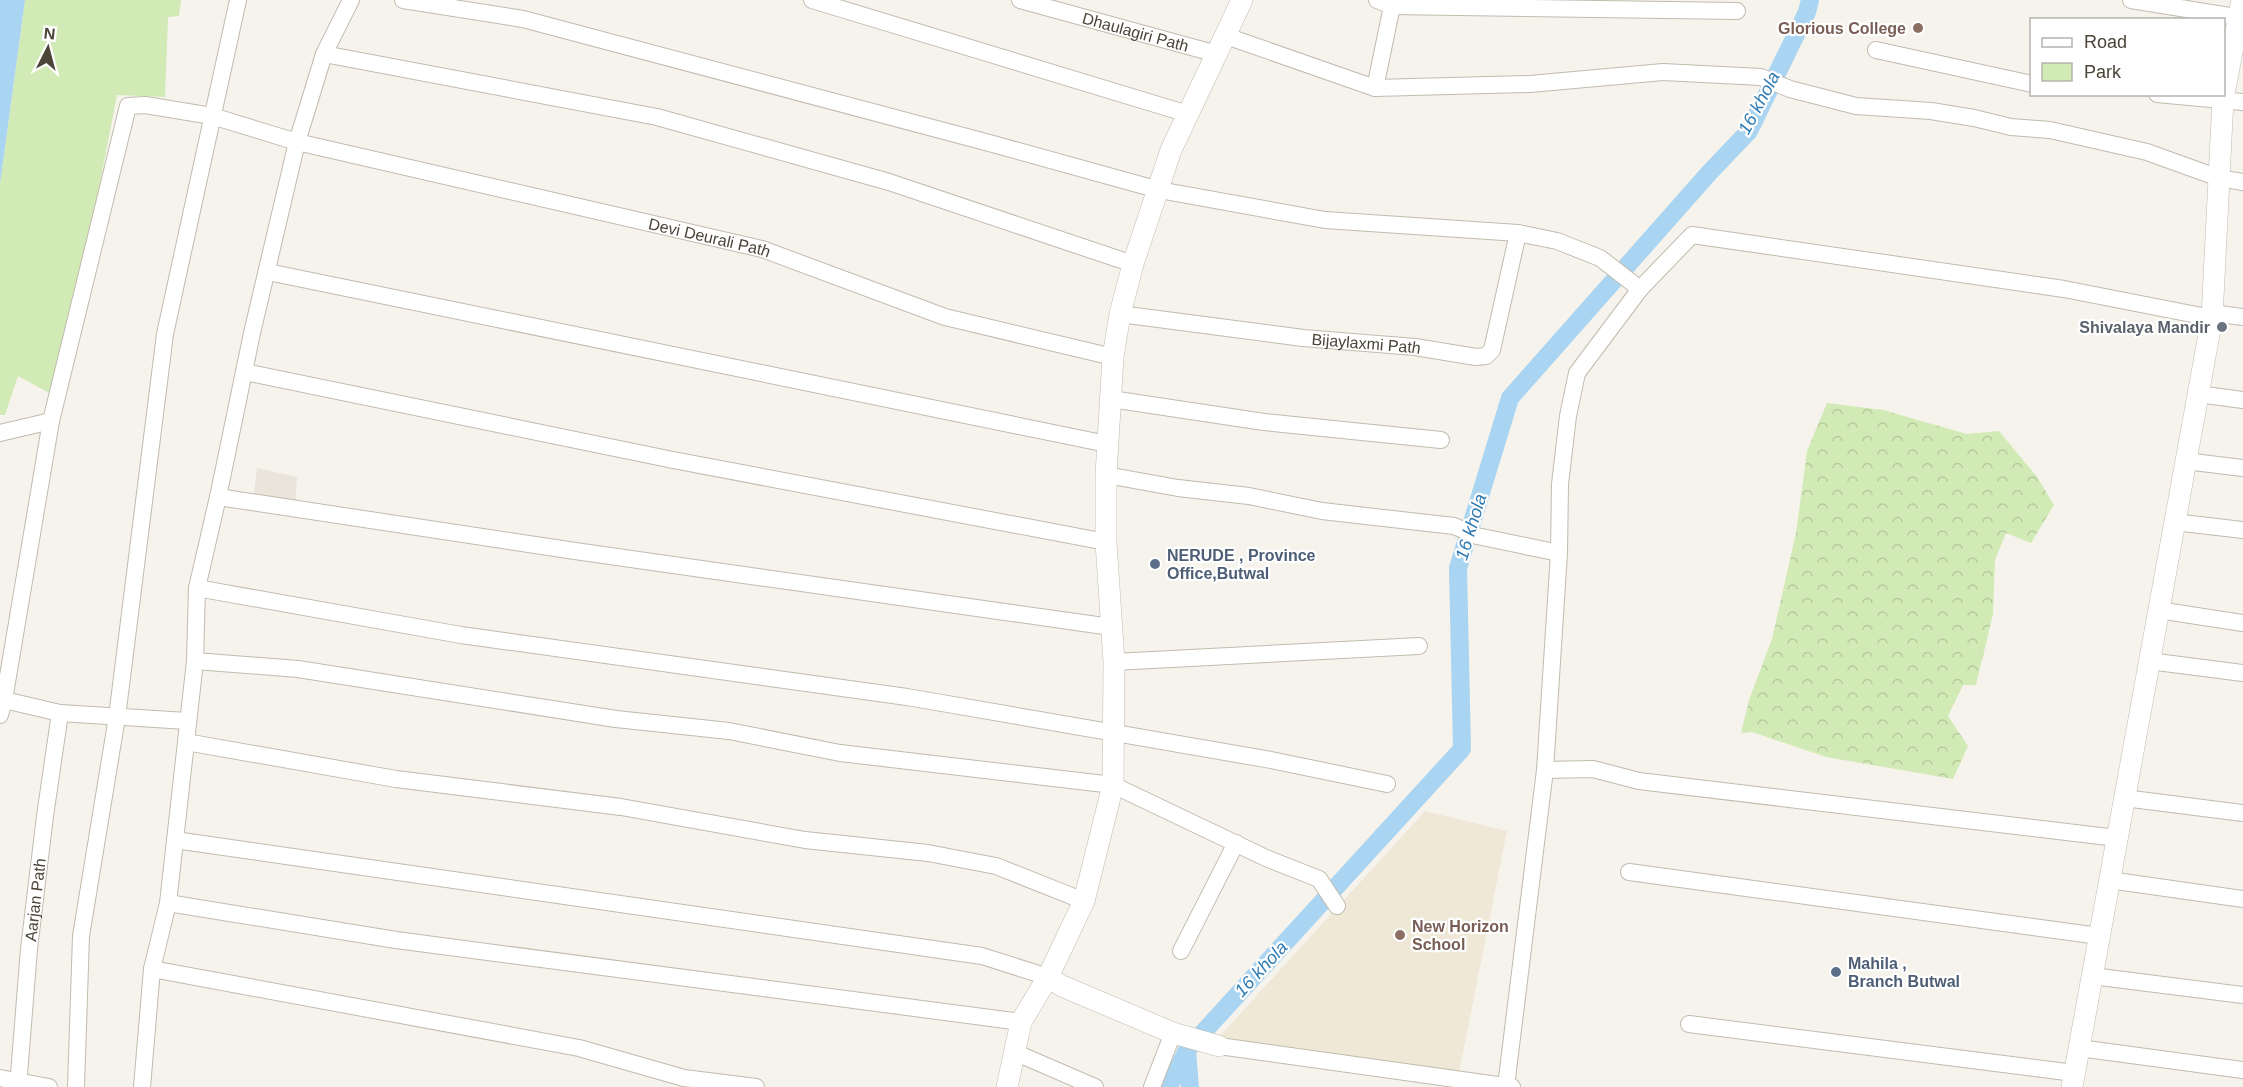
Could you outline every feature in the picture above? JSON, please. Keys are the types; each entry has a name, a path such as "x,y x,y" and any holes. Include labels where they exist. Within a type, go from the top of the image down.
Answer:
{"street":[{"path":"76,1087 81,936 117,717 165,334 238,0"},
{"path":"142,1087 152,969 168,903 195,661 197,588 252,333 297,142 324,54 351,0"},
{"path":"403,0 523,19 1159,190 1325,220 1518,233 1557,241 1600,258 1640,289"},
{"path":"812,0 1188,114"},
{"name":"Dhaulagiri Path","path":"1020,0 1221,45 1375,88"},
{"path":"1007,1087 1021,1022 1048,976 1084,901 1113,784 1114,662 1106,542 1106,475 1113,357 1120,314 1132,264 1171,150 1242,0"},
{"path":"1689,1024 2073,1080 2212,316 2219,178 2233,101 2241,12 2131,0"},
{"path":"1737,11 1384,3 1375,88 1530,84 1663,72 1761,77 1790,89 1856,106 1931,111 2011,127 2050,130 2147,152 2219,178 2243,182"},
{"path":"1876,50 2030,84"},
{"path":"324,54 657,117 889,182 1132,264"},
{"path":"2179,96 2233,101"},
{"name":"Devi Deurali Path","path":"51,421 128,106 145,105 212,116 297,142 762,249 945,317 1113,357"},
{"name":"Bijaylaxmi Path","path":"1120,314 1303,338 1415,348 1476,357 1486,356 1492,350 1518,233"},
{"path":"1506,1086 1545,770 1559,553 1560,484 1568,416 1576,373 1640,289 1692,235 2064,289 2212,316 2243,317"},
{"path":"268,272 1107,444"},
{"path":"245,372 673,460 1106,542"},
{"path":"2198,394 2243,400"},
{"path":"1111,399 1264,422 1441,440"},
{"path":"0,433 51,421 1,705 60,713 187,721"},
{"path":"2185,461 2243,468"},
{"path":"1106,475 1178,488 1249,496 1322,511 1454,526 1478,536 1559,553"},
{"path":"218,497 575,551 1111,627"},
{"path":"2174,522 2243,530"},
{"path":"197,588 461,635 907,697 1271,760 1388,784"},
{"path":"2158,610 2243,623"},
{"path":"1114,662 1419,646"},
{"path":"195,661 298,669 616,719 729,731 840,753 1113,784 1266,858 1319,879 1337,906"},
{"path":"2149,661 2243,673"},
{"name":"Aarjan Path","path":"18,1084 29,949 60,713"},
{"path":"186,742 396,779 621,807 805,840 928,853 996,866 1084,901"},
{"path":"1545,770 1593,769 1640,781 2117,838"},
{"path":"2124,798 2243,813"},
{"path":"175,840 982,956 1048,976 1062,986 1179,1035 1219,1046 1512,1087"},
{"path":"1181,951 1236,843"},
{"path":"1629,872 2099,936"},
{"path":"2109,880 2243,899"},
{"path":"168,903 396,940 1021,1022"},
{"path":"152,969 579,1048 684,1078 756,1087"},
{"path":"2092,976 2243,995"},
{"path":"1152,1087 1179,1035"},
{"path":"2079,1048 2243,1070"},
{"path":"1014,1052 1095,1087"},
{"path":"0,1078 18,1084 49,1087"}],"shaded area":[{"path":"257,468 297,477 295,507 253,499"},
{"name":"New Horizon School","path":"1425,811 1507,831 1459,1073 1218,1038"}],"green space":[{"path":"25,0 181,0 179,16 168,17 165,97 117,95 82,276 53,395 18,376 5,415 0,415 0,184"},
{"path":"1827,403 1883,410 1967,434 1999,431 2037,477 2054,505 2031,543 2006,533 1995,560 1993,614 1976,685 1963,685 1948,716 1968,746 1953,779 1826,757 1752,732 1741,733 1749,700 1772,639 1796,533 1807,451"}],"water":[{"path":"0,0 25,0 0,184"}],"waterway":[{"name":"16 khola","path":"1169,1087 1187,1050 1462,749 1458,568 1510,398 1749,131 1807,12 1810,0"},
{"path":"1187,1051 1190,1087"}],"place":[{"name":"Glorious College","path":"1918,28"},
{"name":"Shivalaya Mandir","path":"2222,327"},
{"name":"NERUDE , Province Office,Butwal","path":"1155,564"},
{"name":"New Horizon School","path":"1400,935"},
{"name":"Mahila , Branch Butwal","path":"1836,972"}]}
